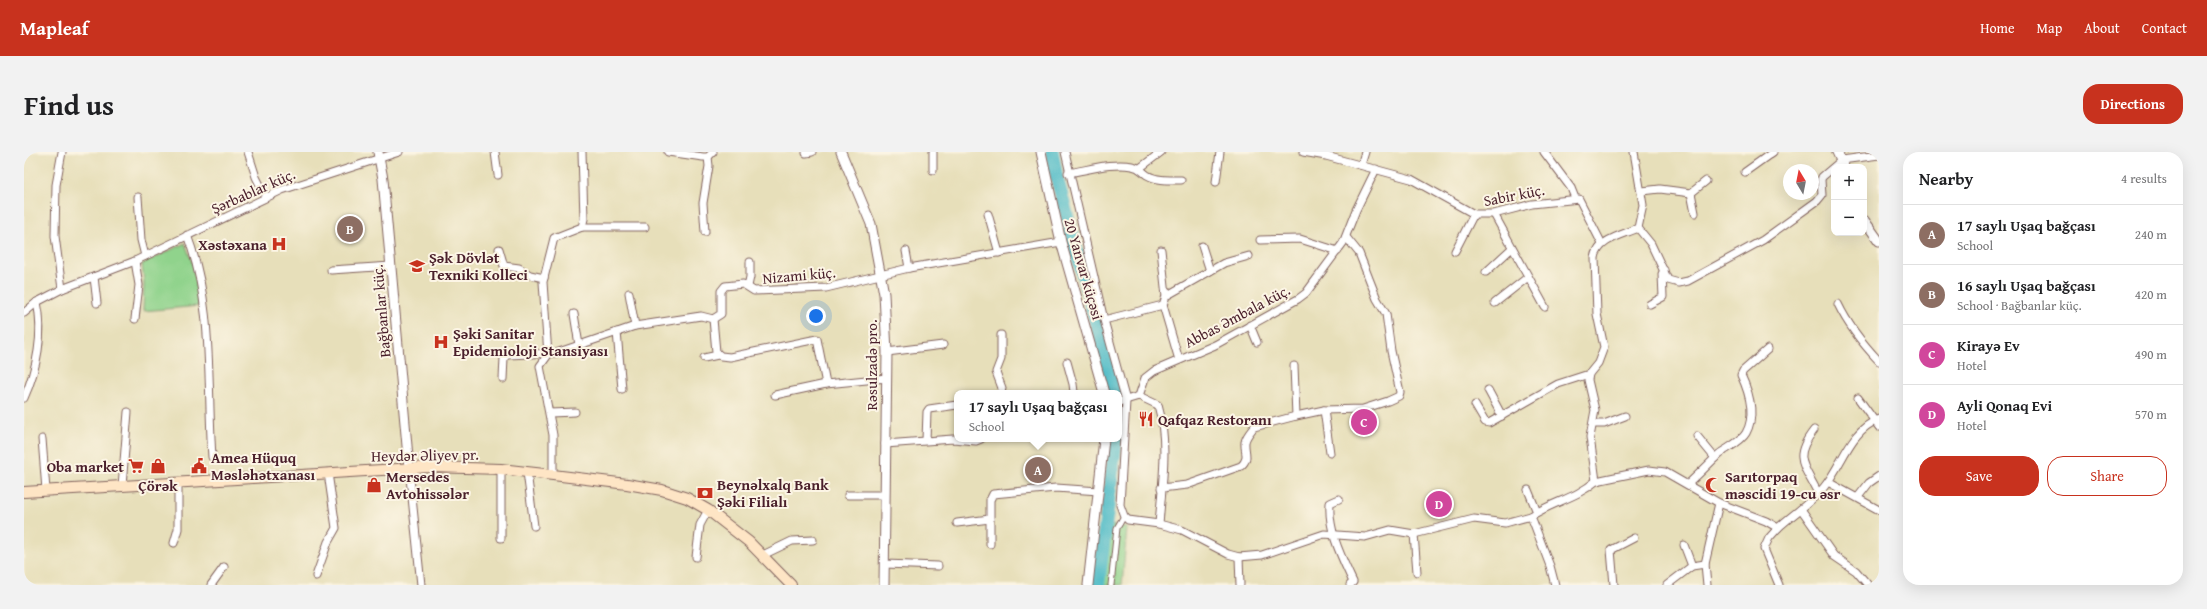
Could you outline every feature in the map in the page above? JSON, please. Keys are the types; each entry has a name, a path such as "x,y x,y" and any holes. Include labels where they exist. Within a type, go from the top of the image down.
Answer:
{"main road":[{"name":"Heydər Əliyev pr.","path":"24,492 409,468 501,469 553,475 662,490 687,498 708,510 762,555 791,585"}],"street":[{"path":"62,152 56,185 55,236 62,289"},
{"path":"248,152 256,177 266,197"},
{"name":"Şərbablar küç.","path":"24,313 38,302 62,289 135,261 266,197 310,179 379,155 399,152"},
{"path":"495,152 498,175"},
{"path":"582,152 584,219 582,227"},
{"path":"668,152 697,157 711,154 703,203 705,232"},
{"name":"Rəsulzadə pro.","path":"841,152 871,224 881,274 887,352 884,585"},
{"path":"933,152 933,170"},
{"name":"20 Yanvar küçəsi","path":"1041,152 1061,242 1103,390"},
{"path":"1065,152 1068,173 1120,390"},
{"path":"1140,168 1161,152"},
{"path":"1216,182 1220,152"},
{"name":"Sabir küç.","path":"1303,152 1326,156 1406,178 1425,186 1474,214 1494,214 1532,204 1575,198"},
{"path":"1361,165 1366,152"},
{"path":"1544,152 1572,188 1575,198 1582,202 1602,244"},
{"path":"1634,152 1642,191 1643,205 1638,228"},
{"path":"1745,172 1773,152"},
{"path":"1638,228 1651,244 1668,280 1679,283 1688,281 1763,240 1817,201 1822,195 1822,177 1841,160 1879,154"},
{"name":"Bağbanlar küç.","path":"379,155 391,266 409,468"},
{"path":"1068,173 1113,165 1131,165 1140,168 1146,175 1155,179 1181,180"},
{"name":"Abbas Əmbala küç.","path":"1139,396 1148,374 1215,345 1298,299 1306,293 1338,251 1346,237 1356,210 1376,169"},
{"path":"1642,191 1660,189 1691,193 1706,181"},
{"path":"1691,193 1695,213"},
{"path":"138,197 141,240 145,256"},
{"path":"988,214 999,253"},
{"path":"1455,251 1474,214"},
{"path":"1494,214 1544,308"},
{"path":"1867,224 1879,242"},
{"path":"553,475 554,450 550,414 540,366 548,354 543,288 554,238 582,227 645,227"},
{"path":"1596,480 1590,446 1595,410 1588,380 1589,374 1598,363 1604,347 1597,314 1595,281 1596,252 1602,244 1638,228"},
{"path":"187,235 196,262 206,320 212,457"},
{"path":"1161,488 1187,485 1241,466 1246,462 1247,456 1245,442 1254,427 1324,410 1363,409 1399,396 1400,392 1391,350 1386,314 1377,299 1359,253 1346,237"},
{"path":"1260,240 1300,239 1338,251"},
{"name":"Nizami küç.","path":"713,319 721,314 722,287 743,284 748,286 754,292 826,288 909,268 1061,242"},
{"path":"1202,246 1210,270"},
{"path":"1486,272 1512,248"},
{"path":"499,249 504,266 519,268 530,275 544,278"},
{"path":"1161,250 1166,296 1163,305 1179,360"},
{"path":"906,251 909,268"},
{"path":"1166,296 1224,263 1249,256"},
{"path":"135,261 139,285 135,319"},
{"path":"748,286 750,278 750,262"},
{"path":"331,270 391,266"},
{"path":"1650,304 1663,297 1662,274 1664,270"},
{"path":"94,277 97,303"},
{"path":"1495,302 1528,277"},
{"path":"629,293 635,326"},
{"path":"24,398 34,370 40,325 38,302"},
{"path":"1838,304 1848,322 1868,350 1879,361"},
{"path":"1104,320 1163,305"},
{"path":"574,314 579,345"},
{"path":"503,378 504,358 507,355 548,354 635,326 701,316 713,319 718,355"},
{"path":"1250,325 1257,342"},
{"path":"617,332 622,389"},
{"path":"1001,335 1001,359 996,372 1002,390"},
{"path":"704,358 718,355 730,357 776,348 812,338 817,339 826,384"},
{"path":"887,352 943,344"},
{"path":"1688,484 1715,458 1746,433 1750,418 1751,404 1749,392 1741,375 1743,371 1768,349"},
{"path":"1067,362 1074,384 1073,390"},
{"path":"1294,366 1296,416"},
{"path":"1475,405 1485,422 1489,423 1558,384 1589,374"},
{"path":"775,395 826,384 887,378"},
{"path":"1488,390 1502,416"},
{"path":"1122,401 1139,396 1152,400 1158,405 1164,441 1159,524"},
{"path":"1779,585 1764,549 1769,538 1778,528 1801,509 1828,482 1854,438 1863,428 1877,422 1858,398"},
{"path":"926,440 927,412 929,409 954,405"},
{"path":"1324,410 1330,453"},
{"path":"122,486 128,412"},
{"path":"550,414 575,412"},
{"path":"1593,424 1604,424 1625,416"},
{"path":"1814,430 1805,442 1800,455 1818,493"},
{"path":"1697,436 1715,458"},
{"path":"42,439 46,490"},
{"path":"885,444 926,440 954,441"},
{"path":"1088,585 1104,442"},
{"path":"1121,442 1120,505 1124,516 1135,522 1159,524 1182,530 1228,554 1239,557 1262,555 1310,537 1333,534 1351,537 1365,536 1390,530 1414,534 1480,518 1505,523 1534,514 1555,503 1580,493 1596,480 1649,470 1665,472 1720,503 1766,521 1778,528"},
{"path":"409,468 421,585"},
{"path":"500,538 501,469"},
{"path":"527,472 534,526"},
{"path":"316,576 328,542 336,528 328,473"},
{"path":"1858,497 1869,484 1879,476"},
{"path":"1828,482 1858,497 1879,510"},
{"path":"174,543 178,529 178,483"},
{"path":"990,544 990,500 993,494 1056,488 1099,491"},
{"path":"1528,490 1555,585"},
{"path":"848,495 885,495"},
{"path":"1339,500 1330,502 1333,534 1338,551 1353,582 1350,585"},
{"path":"1707,585 1705,564 1720,503"},
{"path":"1801,509 1834,556 1856,571 1868,585"},
{"path":"696,557 700,526 708,510"},
{"path":"1111,585 1117,528 1124,516"},
{"path":"957,523 990,519"},
{"path":"1414,534 1417,572"},
{"path":"1614,585 1611,550 1634,538"},
{"path":"762,555 792,541 813,540"},
{"path":"1684,545 1692,566"},
{"path":"1239,557 1240,585"},
{"path":"884,564 938,566"},
{"path":"1666,585 1692,566 1705,564"},
{"path":"211,585 224,567"}],"green space":[{"path":"185,243 193,265 199,306 143,311 144,283 142,264"},
{"path":"1108,525 1127,528 1122,585 1100,585"}],"waterway":[{"path":"1052,152 1056,175 1114,390"},
{"path":"1098,585 1116,442"}],"place":[{"name":"16 saylı Uşaq bağçası","path":"350,229"},
{"name":"Xəstəxana","path":"279,244"},
{"name":"Şək Dövlət Texniki Kolleci","path":"417,266"},
{"name":"Şəki Sanitar Epidemioloji Stansiyası","path":"441,342"},
{"name":"Qafqaz Restoranı","path":"1146,419"},
{"name":"Kirayə Ev","path":"1364,422"},
{"name":"Oba market","path":"136,466"},
{"name":"Çörək","path":"158,466"},
{"name":"Amea Hüquq Məsləhətxanası","path":"199,466"},
{"name":"17 saylı Uşaq bağçası","path":"1038,470"},
{"name":"Mersedes Avtohissələr","path":"374,485"},
{"name":"Sarıtorpaq məscidi 19-cu əsr","path":"1713,485"},
{"name":"Beynəlxalq Bank Şəki Filialı","path":"705,493"},
{"name":"Ayli Qonaq Evi","path":"1439,504"}]}
